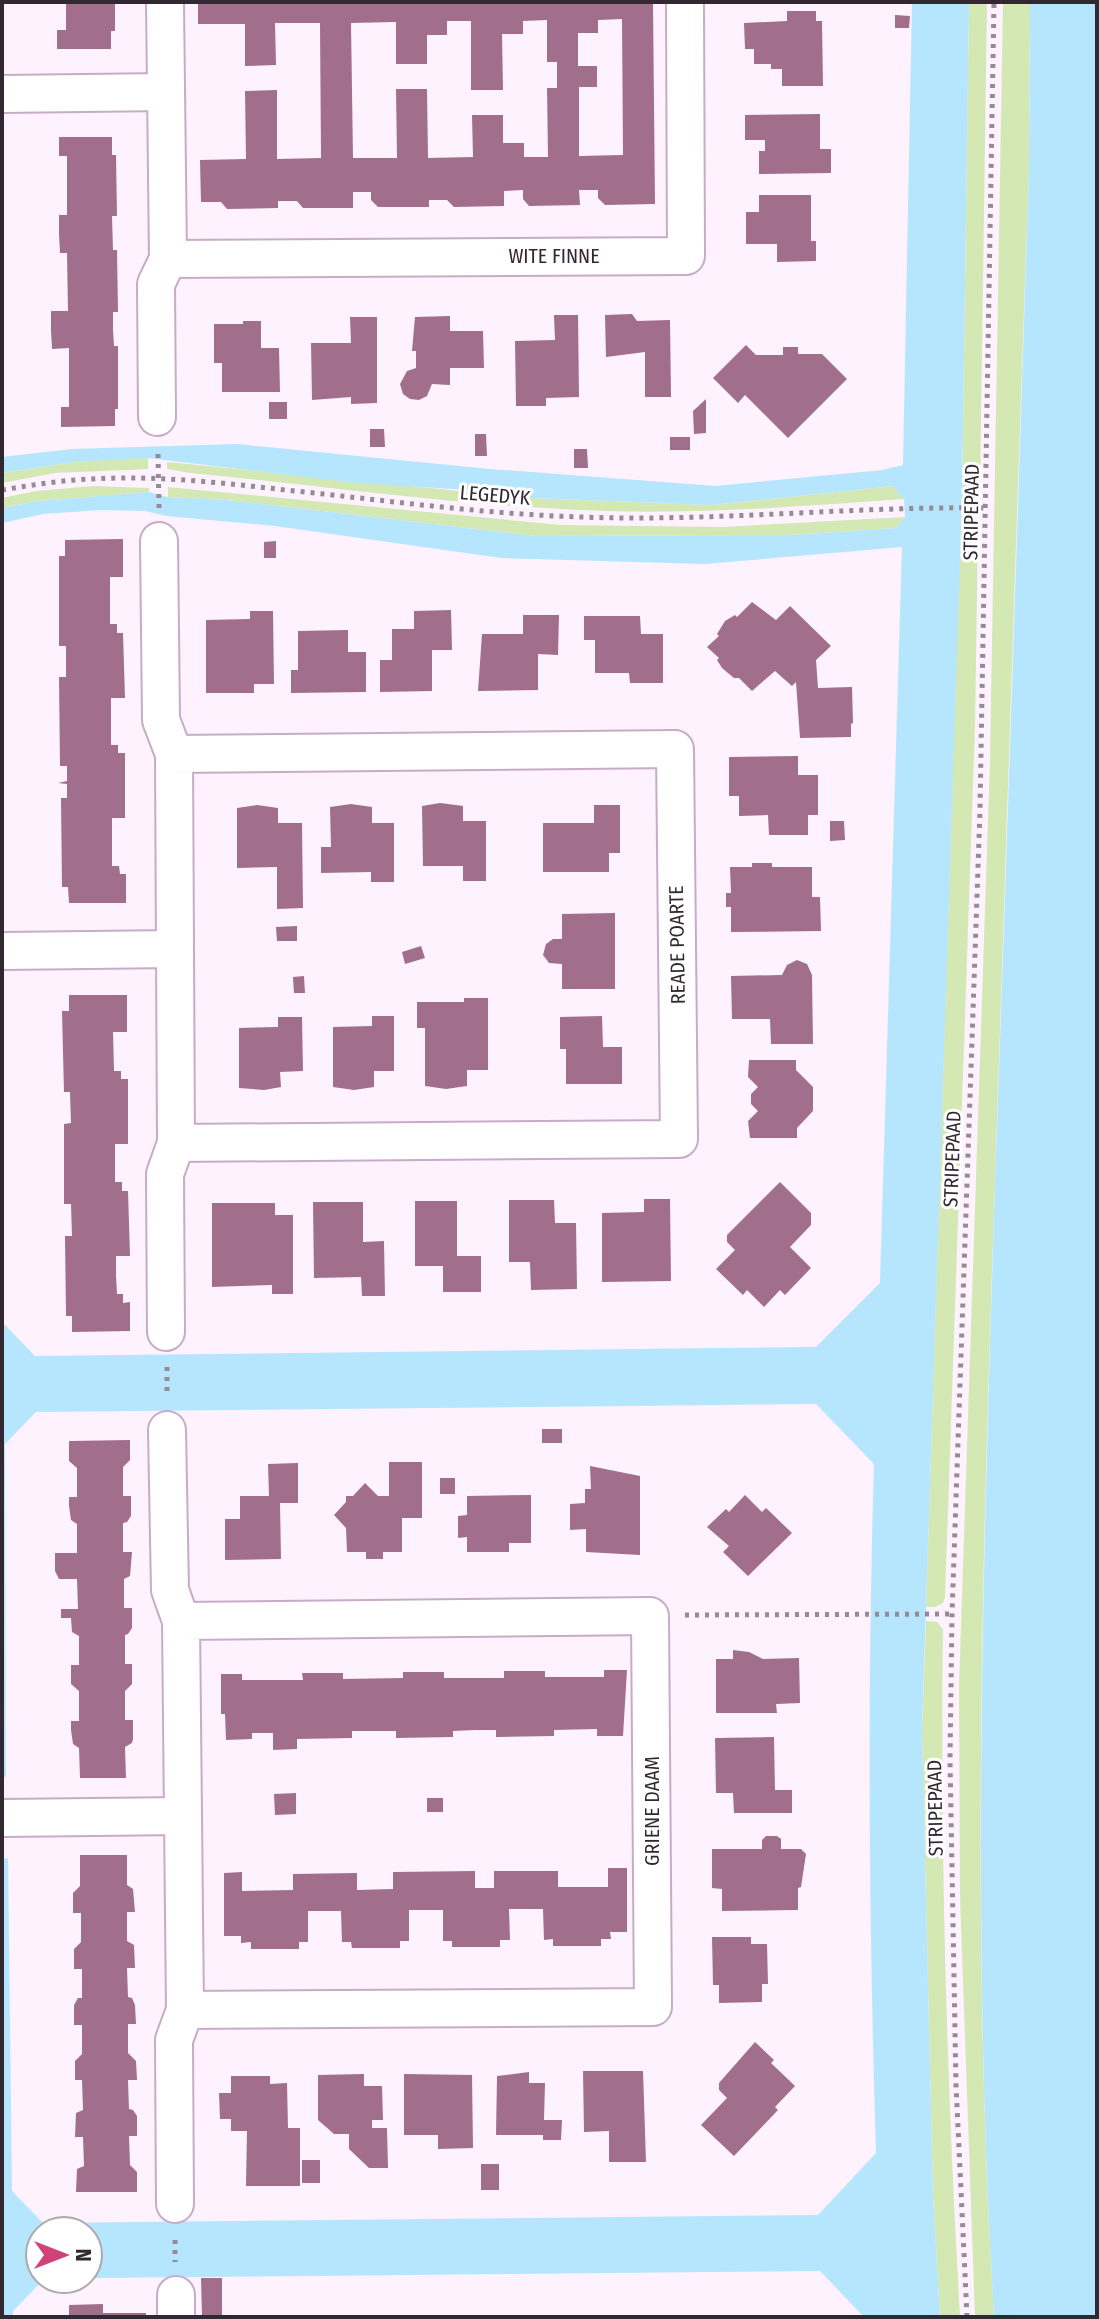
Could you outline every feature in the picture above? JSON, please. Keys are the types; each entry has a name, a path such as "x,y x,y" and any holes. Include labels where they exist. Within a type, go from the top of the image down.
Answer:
{"street":[{"path":"157,417 156,284 168,259 165,2"},
{"name":"WITE FINNE","path":"168,259 686,256 685,2"},
{"path":"2,94 166,92"},
{"path":"159,541 161,720 174,754 176,1143 165,1174 166,1347"},
{"name":"READE POARTE","path":"174,754 675,749 679,1108 679,1139 176,1143"},
{"path":"2,951 175,949"},
{"path":"167,1416 170,1590 181,1621 185,2010 174,2040 175,2217"},
{"path":"181,1621 650,1616"},
{"name":"GRIENE DAAM","path":"185,2010 653,2007 650,1616"},
{"path":"2,1818 183,1816"}],"path":[{"name":"STRIPEPAAD","path":"967,2317 956,2069 950,1760 952,1614 980,810 994,2"},
{"path":"158,469 158,487"},
{"name":"LEGEDYK","path":"2,490 93,478 158,478 486,511 581,517 675,518 898,508 987,508"},
{"path":"166,1347 167,1416"},
{"path":"650,1616 952,1614"},
{"path":"175,2217 176,2294"}],"green space":[{"path":"969,2 987,2 980,489 976,498 970,501 962,498"},
{"path":"1003,2 1030,2 1029,169 983,1608 983,2034 994,2317 975,2317 960,1896 959,1686 990,761"},
{"path":"148,458 148,469 55,473 2,483 2,473 74,462"},
{"path":"167,462 531,498 711,505 893,486 904,499 718,510 644,512 555,509 190,473 167,469"},
{"path":"94,486 149,488 149,492 38,501 2,508 2,498 36,491"},
{"path":"168,487 561,525 722,527 905,517 896,528 792,535 536,536 227,500 168,497"},
{"path":"969,515 976,519 978,526 975,726 945,1597 943,1603 926,1607 961,516"},
{"path":"926,1621 937,1622 943,1630 946,1974 960,2317 940,2317 933,2196 922,1730"}],"water":[{"path":"912,2 969,2 962,498 922,1730 933,2196 940,2317 864,2317 820,2271 104,2278 104,2222 818,2215 876,2153 870,1808 874,1464 816,1404 36,1412 5,1444 6,1777 2,1777 2,1155 4,1324 35,1356 816,1347 880,1283 902,547 705,564 501,558 145,511 43,514 2,523 2,508 38,501 149,492 168,497 227,500 536,536 792,535 896,528 905,517 904,500 893,486 711,505 531,498 469,490 357,483 148,458 74,462 2,473 2,457 72,449 237,444 490,469 716,486 882,470 903,465"},
{"path":"1030,2 1097,2 1097,2317 994,2317 987,2175 981,1892 983,1608 1029,169"},
{"path":"8,1858 12,2191 35,2215 24,2215 24,2295 28,2295 13,2311 13,2317 2,2317 2,1859"}],"building":[{"path":"66,2 115,2 115,31 111,31 111,49 57,49 57,30 66,30"},
{"path":"198,2 653,2 655,204 605,205 598,198 598,190 579,190 580,205 529,206 523,199 523,190 504,191 504,206 454,207 447,200 429,200 429,207 378,207 371,200 371,192 353,192 353,208 303,208 297,201 278,201 278,208 227,209 221,202 201,202 200,160 246,159 245,91 277,90 277,159 321,158 320,23 275,23 276,65 245,66 245,24 198,24","holes":["622,19 623,155 579,156 579,87 597,87 597,66 578,66 578,33 598,33 598,20","547,20 547,62 557,62 557,88 547,88 548,157 524,157 524,143 503,143 503,115 472,115 473,157 428,158 427,89 396,89 397,158 353,158 351,23 396,22 396,64 427,64 427,35 447,35 447,21 471,21 471,90 503,90 502,34 523,34 523,21"]},
{"path":"787,11 816,11 816,21 822,21 823,86 782,86 782,69 771,69 771,64 754,64 754,49 745,49 744,23 787,21"},
{"path":"895,15 910,16 909,28 895,28"},
{"path":"820,114 820,149 831,149 831,173 759,174 759,151 765,151 765,140 745,140 745,115"},
{"path":"59,137 112,137 112,155 116,155 117,216 112,216 113,250 117,250 118,312 113,312 114,346 118,346 115,426 61,427 61,407 69,407 69,348 52,349 51,330 51,311 68,311 67,253 60,253 59,234 59,215 67,215 67,156 59,156"},
{"path":"759,195 811,195 811,241 816,241 816,261 777,262 777,244 746,244 746,212 759,212"},
{"path":"632,314 637,321 670,320 671,397 645,397 645,352 606,357 605,315"},
{"path":"554,315 578,315 579,397 546,398 546,406 516,406 515,341 555,340"},
{"path":"450,316 450,331 483,331 484,368 450,368 450,385 432,384 427,396 419,400 410,399 403,394 400,384 407,371 416,368 416,351 412,351 415,317"},
{"path":"350,317 377,317 377,403 351,404 351,397 312,400 311,343 351,343"},
{"path":"243,321 261,321 261,348 279,348 280,392 222,392 222,363 214,363 214,324 243,324"},
{"path":"746,345 756,355 783,355 783,347 798,347 798,354 822,354 847,379 788,438 745,395 738,403 713,378"},
{"path":"706,399 706,433 694,434 693,411"},
{"path":"269,402 287,402 287,419 269,419"},
{"path":"370,429 384,429 385,447 370,447"},
{"path":"475,434 486,434 487,456 475,456"},
{"path":"670,437 690,437 690,450 670,450"},
{"path":"574,449 587,449 588,468 574,468"},
{"path":"123,539 123,577 110,577 110,624 117,624 117,633 123,633 125,698 111,698 111,745 118,745 118,753 125,753 125,818 112,818 112,866 119,866 120,874 126,874 126,903 69,903 68,887 62,887 61,798 67,798 67,784 58,783 67,781 67,766 60,766 59,677 66,677 66,646 59,646 59,556 65,556 65,540"},
{"path":"276,541 276,558 264,558 264,542"},
{"path":"752,602 776,620 790,606 831,646 816,660 818,688 852,687 851,737 800,738 796,682 792,686 775,671 752,691 739,678 734,678 722,668 717,660 719,658 707,647 719,636 717,634 725,621 735,615 737,617"},
{"path":"451,610 452,650 432,650 432,691 380,692 380,660 392,660 392,629 414,629 414,611"},
{"path":"250,611 273,611 274,684 254,684 254,693 206,693 206,620 250,619"},
{"path":"523,615 559,615 558,655 538,654 538,690 478,691 482,634 523,634"},
{"path":"584,616 640,616 641,634 663,634 663,683 630,683 629,673 595,673 595,640 584,640"},
{"path":"348,630 348,652 366,652 366,692 291,693 291,670 298,670 298,631"},
{"path":"798,756 798,775 818,775 818,815 808,815 808,835 769,835 768,815 739,816 739,796 729,796 729,757"},
{"path":"440,803 463,806 463,821 486,821 486,881 463,881 463,866 423,866 422,806"},
{"path":"351,804 372,807 372,823 394,823 394,882 371,882 371,872 321,873 321,847 331,847 330,807"},
{"path":"257,805 278,808 278,823 302,823 303,908 277,909 277,867 237,868 237,808"},
{"path":"594,805 620,805 620,853 609,853 609,872 543,872 543,823 594,823"},
{"path":"830,821 844,821 845,840 830,841"},
{"path":"752,863 772,863 772,867 812,867 812,897 820,897 821,931 731,932 731,907 726,907 726,893 731,893 730,867 752,867"},
{"path":"615,913 615,989 562,989 562,964 549,963 543,955 546,944 553,939 562,939 562,914"},
{"path":"297,926 297,941 277,941 276,927"},
{"path":"421,946 425,958 405,964 402,952"},
{"path":"797,960 807,964 812,975 813,1044 771,1044 770,1019 732,1019 731,976 782,975 787,965"},
{"path":"304,976 305,993 294,993 293,977"},
{"path":"69,995 127,995 127,1032 113,1032 114,1071 121,1071 121,1079 128,1079 128,1144 115,1144 115,1182 122,1182 122,1191 128,1191 130,1256 116,1256 116,1275 117,1294 123,1294 123,1303 130,1302 130,1331 72,1332 72,1316 66,1316 65,1236 72,1236 71,1204 64,1204 64,1124 71,1123 70,1092 64,1092 62,1011 69,1011"},
{"path":"464,998 488,998 488,1070 467,1070 467,1086 446,1089 425,1086 425,1028 417,1028 417,1002 464,1002"},
{"path":"372,1016 394,1016 394,1071 374,1071 374,1087 354,1090 333,1087 333,1027 372,1026"},
{"path":"602,1016 603,1047 622,1047 622,1084 566,1084 566,1049 560,1049 560,1017"},
{"path":"278,1017 302,1017 303,1071 280,1072 281,1087 264,1090 239,1088 239,1028 278,1027"},
{"path":"749,1060 796,1060 796,1070 813,1087 813,1111 797,1128 797,1138 750,1138 748,1121 758,1111 751,1104 751,1094 758,1087 748,1077"},
{"path":"780,1182 811,1213 811,1225 790,1247 811,1268 785,1295 780,1290 764,1307 747,1290 743,1295 716,1269 735,1250 727,1242 727,1235"},
{"path":"644,1199 670,1199 671,1281 602,1282 602,1213 644,1212"},
{"path":"509,1200 554,1200 555,1223 576,1223 577,1289 531,1290 530,1262 509,1262"},
{"path":"415,1201 457,1201 457,1256 481,1256 481,1292 443,1292 443,1266 415,1266"},
{"path":"313,1202 363,1202 363,1242 384,1241 385,1296 362,1296 361,1277 314,1278"},
{"path":"212,1203 275,1203 275,1215 293,1215 293,1294 272,1294 272,1285 212,1287"},
{"path":"542,1429 562,1429 562,1443 542,1443"},
{"path":"130,1440 130,1460 123,1467 123,1496 131,1496 131,1516 123,1523 123,1552 132,1552 130,1576 124,1579 124,1608 132,1608 132,1628 125,1635 125,1664 132,1664 132,1684 125,1691 125,1720 133,1720 133,1739 125,1747 126,1778 80,1778 79,1748 73,1744 71,1730 71,1721 79,1721 79,1691 71,1684 71,1665 79,1665 79,1636 72,1632 71,1618 61,1618 61,1609 78,1609 77,1579 59,1579 55,1571 55,1553 77,1553 77,1524 71,1520 69,1497 77,1497 77,1468 69,1461 69,1441"},
{"path":"389,1462 422,1462 422,1518 402,1518 402,1552 383,1552 383,1559 366,1559 366,1552 347,1552 346,1528 334,1515 346,1502 346,1496 353,1496 365,1483 378,1496 389,1496"},
{"path":"298,1463 298,1503 280,1503 281,1559 225,1560 225,1519 240,1519 240,1496 269,1496 268,1464"},
{"path":"590,1466 640,1476 640,1555 586,1552 586,1529 570,1530 570,1504 585,1503 585,1489 591,1489"},
{"path":"440,1478 455,1478 455,1494 440,1494"},
{"path":"531,1495 531,1543 509,1543 509,1552 467,1552 467,1537 458,1538 458,1516 467,1515 467,1496"},
{"path":"745,1495 762,1512 766,1508 792,1533 748,1576 723,1552 729,1546 707,1527 726,1509 729,1512"},
{"path":"733,1650 749,1652 763,1659 799,1658 800,1703 776,1704 777,1713 716,1713 716,1659 733,1659"},
{"path":"604,1670 627,1670 623,1736 597,1736 597,1729 554,1730 554,1736 496,1737 496,1730 475,1730 453,1731 453,1737 396,1738 396,1731 352,1731 352,1738 297,1739 297,1749 273,1750 273,1733 252,1733 252,1739 226,1740 225,1714 221,1714 221,1674 242,1674 242,1680 303,1680 302,1673 343,1673 343,1679 403,1678 403,1672 444,1672 444,1678 504,1678 504,1671 545,1671 545,1677 604,1677"},
{"path":"774,1737 775,1790 792,1790 792,1813 734,1813 733,1793 716,1793 715,1738"},
{"path":"296,1793 296,1814 275,1815 274,1794"},
{"path":"427,1798 443,1798 443,1812 427,1812"},
{"path":"766,1836 781,1839 781,1849 801,1849 806,1854 801,1887 798,1888 798,1910 722,1911 722,1889 712,1888 712,1849 762,1849 762,1840"},
{"path":"80,1855 127,1855 127,1885 133,1889 135,1912 127,1912 127,1941 134,1945 135,1968 127,1968 128,1997 135,2005 136,2024 128,2024 128,2053 136,2061 137,2080 128,2080 129,2109 137,2116 137,2136 129,2136 130,2165 137,2172 137,2192 76,2192 77,2169 84,2166 83,2137 75,2137 76,2113 83,2110 82,2080 75,2080 75,2061 82,2054 82,2025 74,2025 74,2005 78,1998 82,1998 82,1969 74,1969 74,1949 81,1942 81,1913 73,1913 73,1893 80,1886"},
{"path":"608,1868 627,1868 627,1932 610,1932 611,1939 601,1939 601,1946 553,1946 553,1939 544,1940 543,1909 509,1909 510,1940 500,1940 500,1947 452,1947 452,1941 443,1941 443,1910 409,1910 409,1941 400,1941 400,1948 352,1948 351,1942 342,1942 341,1911 308,1911 308,1942 299,1942 299,1949 251,1949 251,1942 241,1943 241,1936 224,1936 224,1873 242,1872 242,1891 293,1890 293,1874 357,1873 357,1890 393,1889 393,1872 475,1871 475,1888 494,1888 494,1871 558,1871 558,1887 608,1887"},
{"path":"712,1937 751,1937 751,1944 767,1944 768,1984 762,1984 762,2002 719,2003 719,1985 713,1985"},
{"path":"755,2042 795,2086 775,2107 778,2110 734,2156 701,2125 727,2098 719,2090 719,2083"},
{"path":"583,2071 643,2071 646,2162 609,2162 609,2131 584,2132"},
{"path":"529,2072 529,2083 545,2083 544,2120 562,2120 561,2140 543,2140 543,2135 496,2135 497,2076"},
{"path":"364,2074 364,2086 382,2086 383,2120 372,2120 372,2128 387,2128 388,2168 369,2168 349,2149 349,2134 334,2134 318,2120 318,2075"},
{"path":"404,2074 472,2075 473,2148 438,2149 438,2135 404,2135"},
{"path":"231,2076 270,2076 270,2084 287,2083 288,2128 300,2128 300,2186 246,2186 247,2131 231,2131 231,2119 220,2119 219,2093 231,2093"},
{"path":"302,2160 320,2160 320,2183 302,2183"},
{"path":"481,2164 499,2164 499,2190 481,2190"},
{"path":"201,2278 222,2278 222,2315 202,2316"},
{"path":"103,2304 103,2313 146,2313 146,2317 69,2317 69,2305"}]}
